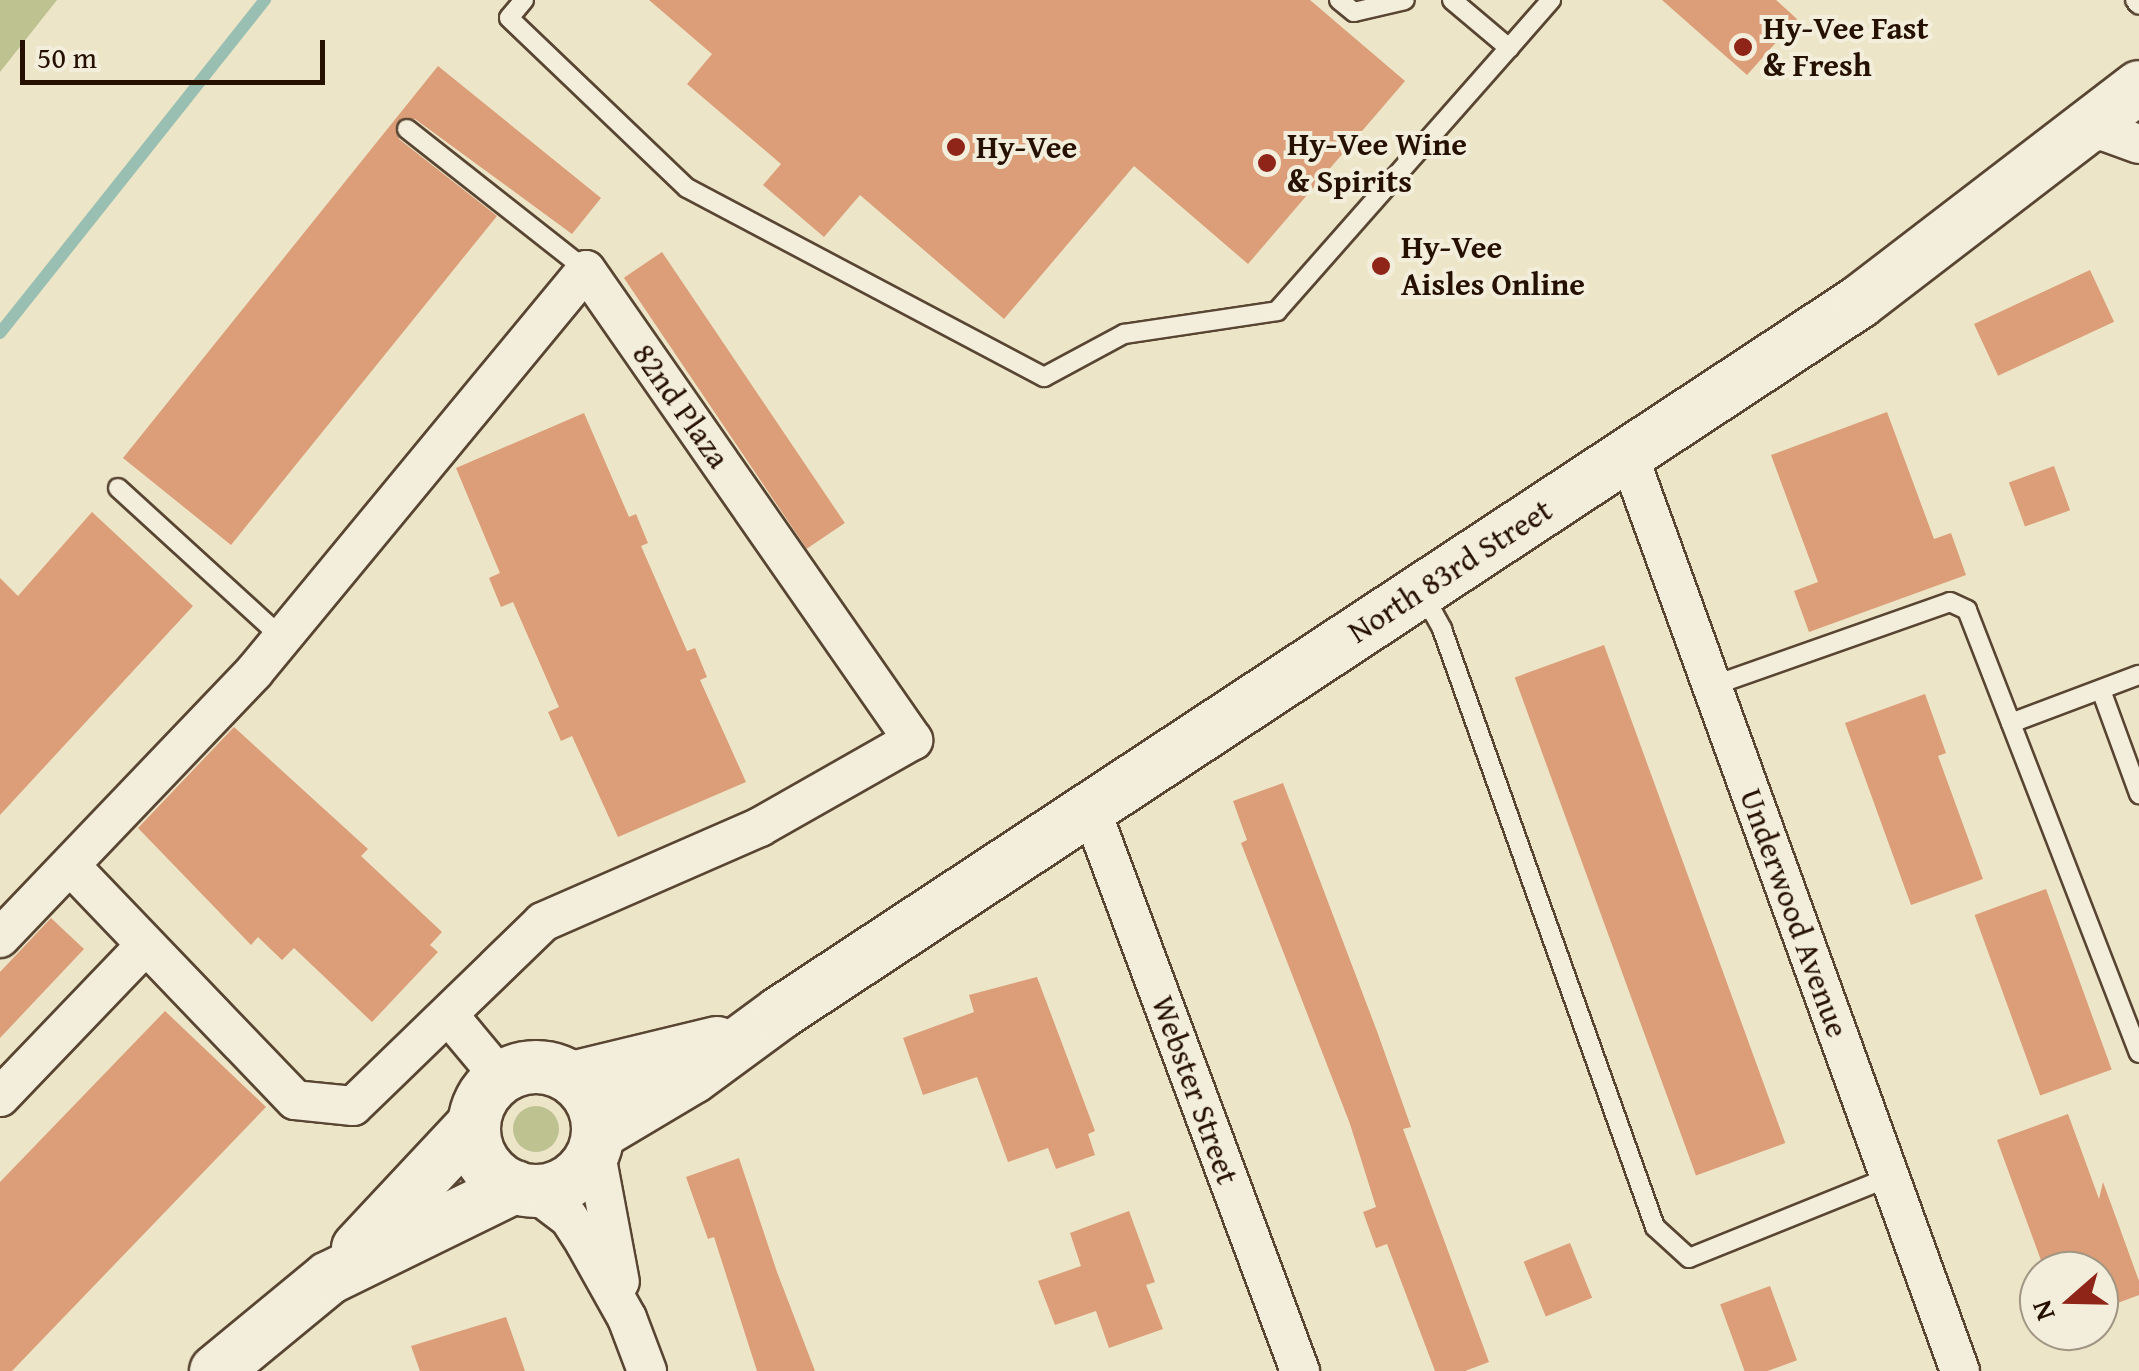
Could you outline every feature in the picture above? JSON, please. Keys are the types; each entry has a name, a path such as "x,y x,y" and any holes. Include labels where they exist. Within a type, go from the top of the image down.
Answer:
{"street":[{"name":"North 83rd Street","path":"597,1142 747,1035 1909,266 2074,133 2139,87"},
{"path":"2074,133 2103,131 2139,144"},
{"path":"0,938 282,638 586,270"},
{"name":"82nd Plaza","path":"70,865 296,1100 353,1106 450,1017 543,922 760,827 913,740 586,270"},
{"name":"Underwood Avenue","path":"1628,454 1960,1371"},
{"name":"Webster Street","path":"1091,810 1300,1371"},
{"path":"0,1097 145,946"},
{"path":"450,1017 501,1078"},
{"name":"North 83rd Street","path":"572,1078 747,1035"},
{"path":"216,1371 329,1278 474,1124 484,1094 501,1078 541,1067 572,1078 592,1102 628,1318 647,1371"},
{"path":"474,1124 489,1169 569,1218 628,1318"},
{"path":"329,1278 524,1189 576,1176 597,1142"}],"lane":[{"path":"524,0 510,18 687,188 1044,377 1124,334 1277,311 1551,0"},
{"path":"1339,0 1354,12 1406,0"},
{"path":"1452,0 1509,48"},
{"path":"407,129 586,270"},
{"path":"118,488 282,638"},
{"path":"1420,590 1442,629 1655,1227 1690,1258 1889,1177"},
{"path":"1712,686 1950,602 1967,610 2138,1045"},
{"path":"2011,723 2139,676"},
{"path":"2100,690 2139,794"}],"green space":[{"path":"0,0 57,0 0,72"},
{"path":"536,1106 553,1112 559,1129 553,1146 536,1152 519,1146 513,1129 519,1112"}],"building":[{"name":"Hy-Vee","path":"649,0 1310,0 1405,81 1248,264 1134,166 1004,319 860,195 824,237 763,185 781,164 687,84 712,54"},
{"name":"Hy-Vee Fast & Fresh","path":"1662,0 1776,0 1797,19 1747,75"},
{"path":"438,66 601,198 572,234 415,119 398,121 399,139 497,216 231,545 123,458"},
{"path":"662,252 845,523 807,549 624,278"},
{"path":"2090,270 2114,322 1998,376 1974,324"},
{"path":"1887,412 1934,539 1951,533 1966,575 1809,632 1794,591 1818,582 1771,455"},
{"path":"584,413 629,517 636,514 648,543 641,546 687,651 695,648 707,677 700,680 746,782 618,837 572,736 561,741 548,712 559,707 513,602 501,607 489,578 500,573 456,468"},
{"path":"2054,466 2070,510 2025,527 2009,482"},
{"path":"92,512 193,606 0,815 0,578 18,596"},
{"path":"1604,645 1785,1143 1696,1176 1515,677"},
{"path":"1925,694 1946,753 1938,756 1983,879 1911,905 1845,723"},
{"path":"234,727 368,849 361,856 442,932 430,945 438,952 372,1022 294,948 282,960 258,937 251,945 138,828"},
{"path":"1283,783 1378,1034 1411,1127 1403,1129 1489,1362 1465,1371 1435,1371 1387,1244 1376,1248 1363,1212 1376,1207 1350,1124 1241,843 1247,840 1233,801"},
{"path":"2046,889 2112,1069 2040,1095 1975,915"},
{"path":"51,918 84,949 0,1038 0,972"},
{"path":"1037,977 1095,1131 1088,1134 1095,1155 1056,1169 1048,1148 1008,1162 977,1077 923,1095 903,1038 974,1012 969,995"},
{"path":"165,1011 266,1107 12,1371 0,1371 0,1182"},
{"path":"2068,1114 2099,1199 2103,1182 2139,1281 2139,1295 2119,1302 2119,1251 2038,1251 1997,1140"},
{"path":"739,1158 815,1371 757,1371 714,1237 708,1239 686,1177"},
{"path":"1129,1211 1155,1282 1146,1285 1163,1329 1109,1348 1096,1311 1055,1325 1038,1281 1081,1266 1070,1233"},
{"path":"1570,1243 1592,1298 1546,1316 1524,1262"},
{"path":"1770,1286 1797,1360 1767,1371 1745,1371 1720,1304"},
{"path":"506,1317 525,1371 420,1371 411,1346"}],"waterway":[{"path":"0,333 265,0"}],"place":[{"name":"Hy-Vee Fast & Fresh","path":"1743,47"},
{"name":"Hy-Vee","path":"956,147"},
{"name":"Hy-Vee Wine & Spirits","path":"1267,163"},
{"name":"Hy-Vee Aisles Online","path":"1381,266"}]}
